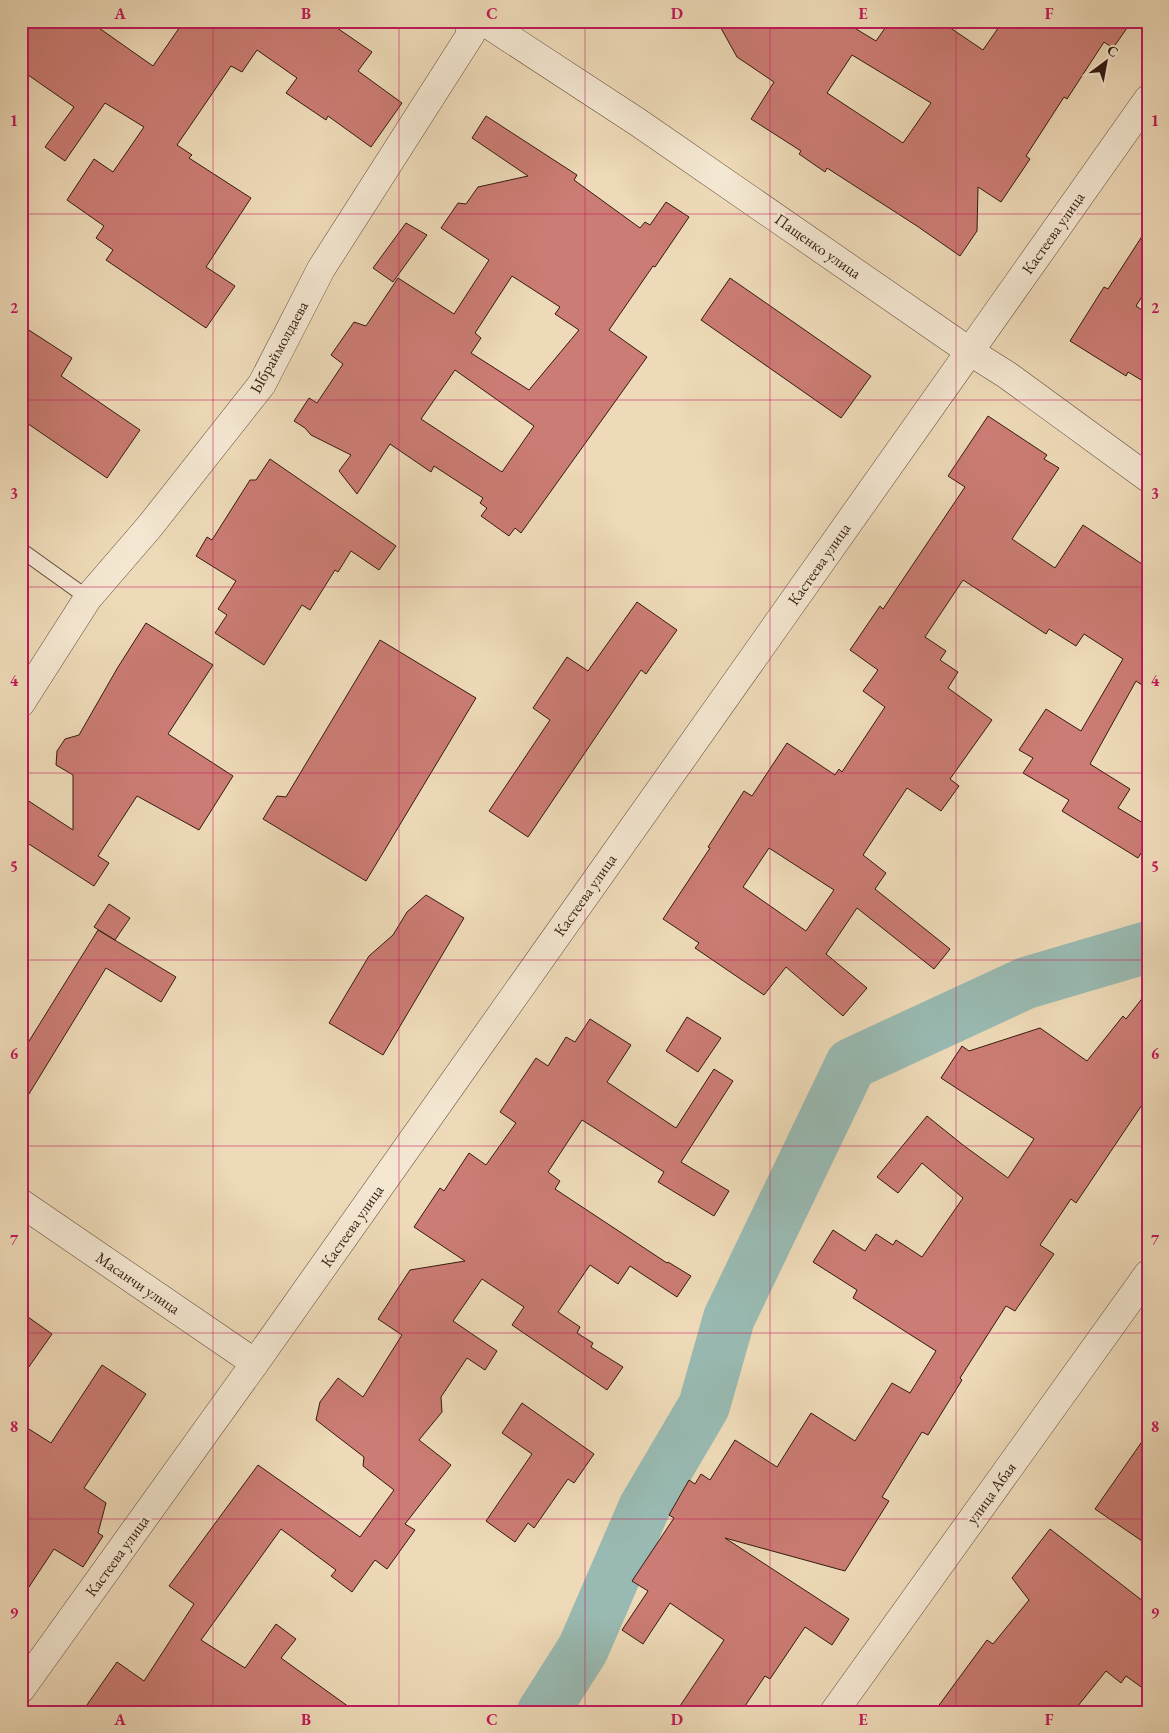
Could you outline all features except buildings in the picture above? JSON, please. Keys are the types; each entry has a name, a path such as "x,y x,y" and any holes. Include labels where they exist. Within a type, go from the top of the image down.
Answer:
{"street":[{"name":"Ыбраймолдаева","path":"21,703 88,598 150,526 262,384 321,269 471,34 468,21"},
{"name":"Пащенко улица","path":"483,21 639,123 1007,376 1148,478"},
{"name":"Кастеева улица","path":"21,1689 1148,100"},
{"name":"Масанчи улица","path":"21,1203 254,1363"},
{"name":"улица Абая","path":"834,1712 1148,1274"}],"lane":[{"path":"21,550 88,598"}],"waterway":[{"path":"543,1712 583,1649 644,1508 704,1406 729,1318 851,1064 1026,983 1148,947"}]}
